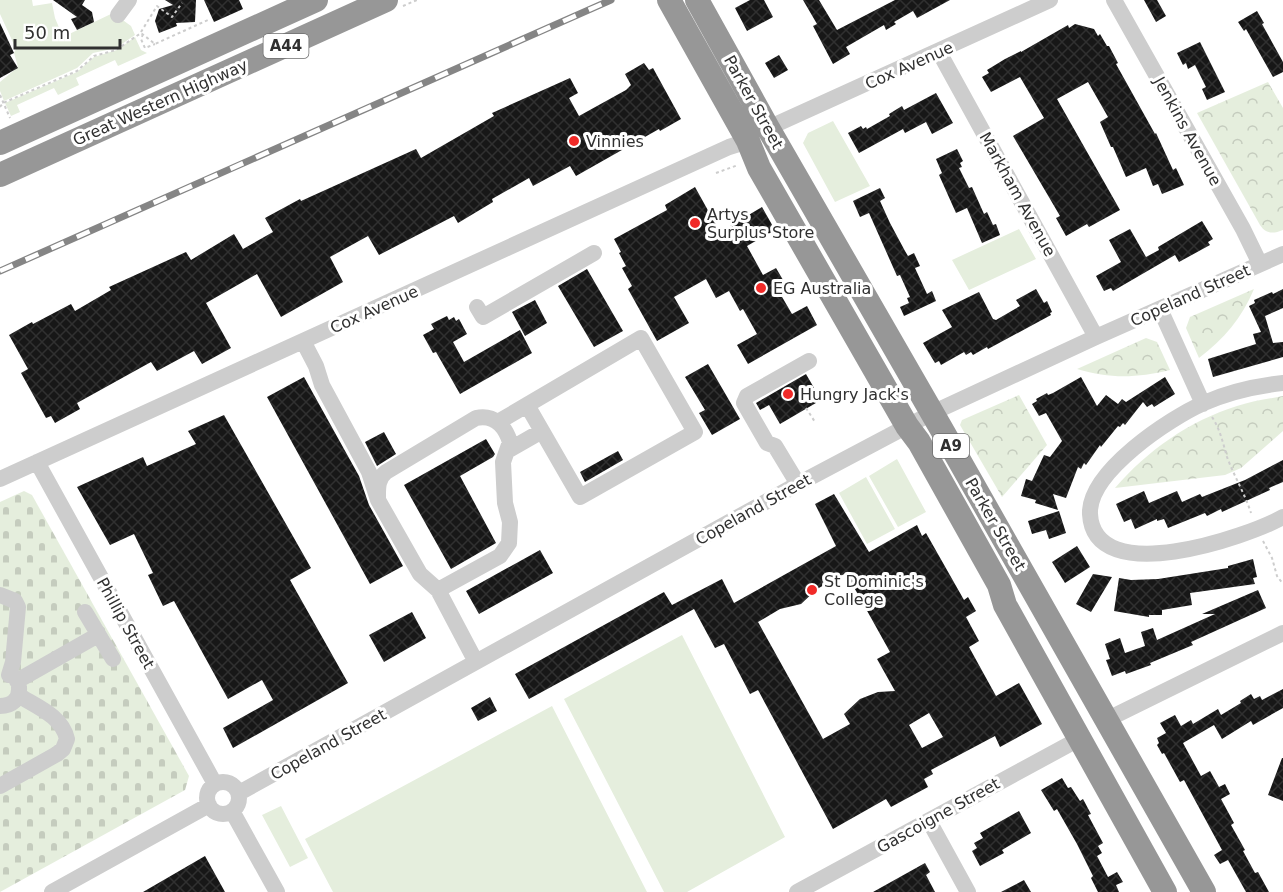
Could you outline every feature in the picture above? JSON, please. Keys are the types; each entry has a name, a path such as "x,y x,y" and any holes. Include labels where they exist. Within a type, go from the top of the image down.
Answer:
{"highway":[{"name":"Great Western Highway","path":"0,143 316,0"},
{"name":"Great Western Highway","path":"0,175 387,0"},
{"name":"Parker Street","path":"669,0 758,135 933,413 1204,892"},
{"name":"Parker Street","path":"697,0 758,135 759,168 907,426 919,442 999,585 1005,605 1165,892"}],"street":[{"path":"118,15 129,0"},
{"name":"Cox Avenue","path":"0,479 1050,0"},
{"name":"Jenkins Avenue","path":"1114,0 1243,229 1260,264"},
{"name":"Markham Avenue","path":"939,52 1096,337"},
{"path":"477,307 483,318 531,283 594,253"},
{"name":"Copeland Street","path":"239,793 907,426 1096,337 1283,254"},
{"path":"1160,309 1203,404"},
{"path":"498,422 641,338 695,432 580,497 527,405"},
{"path":"303,341 316,366 322,385 369,472 378,500 420,574 438,590 476,662"},
{"path":"798,484 775,446 767,444 744,403 747,396 809,361"},
{"path":"1283,383 1254,387 1203,404 1152,435 1122,460 1101,483 1093,497 1090,515 1093,527 1100,537 1112,547 1127,552 1175,552 1208,546 1244,536 1283,518"},
{"path":"378,500 381,476 472,420 481,417 494,419 509,437 503,462 505,503 510,522 508,547 500,556 438,590"},
{"path":"507,451 542,431"},
{"name":"Phillip Street","path":"37,462 215,784"},
{"path":"0,595 15,601 18,607 11,681 12,704 0,706"},
{"path":"85,612 113,659"},
{"path":"1107,720 1283,633"},
{"path":"11,681 98,635"},
{"path":"0,786 57,754 63,749 67,739 62,724 11,681"},
{"name":"Gascoigne Street","path":"798,892 1079,739"},
{"path":"223,781 236,788 239,793 239,803 232,811 222,814 212,810 207,794 215,784 223,781"},
{"path":"52,892 209,805"},
{"path":"232,811 277,892"},
{"path":"929,821 968,892"}],"path":[{"path":"182,3 172,17 157,6 142,34 141,39 145,48 210,19"},
{"path":"142,34 155,44"},
{"path":"0,107 3,103 77,71 94,56 116,50 142,34"},
{"path":"0,95 11,120"},
{"path":"716,173 731,166 742,165"},
{"path":"1203,404 1215,422 1233,470"},
{"path":"806,408 815,422"}],"green space":[{"path":"0,0 32,0 33,6 52,3 63,37 113,13 131,26 135,35 116,48 93,53 77,68 4,101 0,91 0,82 18,67 14,53 16,49 0,14"},
{"path":"135,37 141,50 147,53 118,66 115,60 76,78 79,85 58,95 54,88 17,105 20,112 11,116 5,103 77,72 94,57 117,50"},
{"path":"1268,82 1283,108 1283,230 1273,233 1267,232 1260,225 1197,113"},
{"path":"833,121 870,186 835,202 803,143 808,133"},
{"path":"1019,229 1036,259 969,290 952,260"},
{"path":"1254,289 1244,309 1231,327 1199,358 1186,328 1190,317"},
{"path":"1146,338 1157,342 1170,370 1146,375 1124,376 1077,369"},
{"path":"1019,395 1047,445 1002,497 960,425 962,420"},
{"path":"1283,396 1283,431 1241,468 1225,475 1115,488 1155,449 1202,420 1237,406"},
{"path":"897,459 926,512 898,527 869,476"},
{"path":"866,477 895,529 867,544 839,493"},
{"path":"24,491 32,495 189,776 185,790 0,892 0,502"},
{"path":"682,635 785,837 687,892 664,892 564,699"},
{"path":"552,706 647,892 333,892 305,839"},
{"path":"281,806 308,858 290,867 262,815"}],"building":[{"path":"53,0 85,0 82,5 92,12 94,22 77,30 71,19 77,17"},
{"path":"165,0 196,0 195,22 176,23 177,26 159,33 155,21 159,9 173,5"},
{"path":"204,0 239,0 243,9 214,22"},
{"path":"750,0 764,0 773,17 747,31 735,8"},
{"path":"803,0 819,0 837,30 895,0 950,0 917,18 913,11 894,22 896,24 886,30 884,25 846,47 850,54 833,64 813,26 817,24"},
{"path":"1144,0 1157,0 1166,16 1156,22"},
{"path":"1257,11 1283,62 1283,72 1273,77 1246,29 1244,31 1238,22"},
{"path":"0,23 14,53 10,55 18,68 0,78"},
{"path":"1075,24 1094,29 1109,46 1118,63 1116,64 1156,133 1173,170 1176,168 1184,185 1162,194 1158,184 1153,186 1146,168 1126,177 1100,122 1108,117 1088,82 1057,99 1120,210 1089,227 1087,224 1066,236 1056,218 1060,216 1013,136 1044,118 1020,77 991,92 982,77 989,73 987,70 1005,59 1068,25 1069,28"},
{"path":"1200,42 1225,92 1207,100 1202,89 1206,87 1195,65 1188,69 1186,63 1183,65 1177,53"},
{"path":"779,55 788,70 774,78 765,63"},
{"path":"644,63 649,70 653,68 681,119 576,176 570,166 533,186 529,178 492,199 493,202 458,223 454,216 379,255 368,236 330,257 343,282 281,317 257,274 206,303 231,348 202,364 194,351 157,371 151,362 77,403 80,409 55,423 51,416 46,418 21,373 28,369 9,335 32,322 33,324 71,304 75,311 111,290 109,287 186,252 191,260 234,234 243,249 273,232 265,218 300,199 301,201 416,149 421,158 494,116 492,113 570,78 578,93 569,98 579,116 626,90 631,85 625,74"},
{"path":"936,93 953,123 932,134 926,122 905,133 903,129 859,153 848,133 861,126 867,129 902,106 904,110"},
{"path":"957,149 963,161 960,163 962,167 959,168 969,188 972,187 984,214 987,212 993,225 996,224 1000,235 982,243 967,208 956,213 939,175 942,173 936,159"},
{"path":"695,187 720,232 762,207 775,230 747,246 763,275 776,268 786,285 778,290 792,314 807,306 817,325 748,364 737,345 757,334 743,309 740,311 729,291 716,298 706,279 674,297 689,323 657,341 628,289 632,286 622,268 626,266 614,239 667,210 665,205"},
{"path":"880,188 885,198 880,201 890,223 908,256 914,253 920,266 915,268 927,294 932,291 936,301 904,316 900,307 909,303 907,298 910,297 900,275 897,276 869,213 860,217 853,201"},
{"path":"1202,221 1213,239 1208,242 1210,245 1179,262 1175,255 1113,291 1111,288 1104,291 1096,276 1121,262 1109,240 1130,229 1146,257 1159,250 1158,247"},
{"path":"587,269 623,331 594,347 558,286"},
{"path":"1036,289 1044,303 1047,301 1051,315 988,349 987,347 973,355 971,352 966,355 964,352 941,365 939,361 935,363 923,343 952,327 942,310 979,292 993,319 996,320 1020,306 1016,300"},
{"path":"1283,289 1283,308 1265,316 1273,343 1283,342 1283,357 1213,377 1208,359 1256,344 1253,334 1261,332 1249,306 1255,303 1254,300"},
{"path":"535,300 547,323 525,336 512,312"},
{"path":"447,316 449,320 454,317 456,321 459,319 467,334 453,342 464,362 520,330 532,353 460,394 436,352 433,353 423,335 434,329 431,324"},
{"path":"708,364 740,419 712,435 699,413 705,410 685,377"},
{"path":"806,374 821,400 780,424 769,405 760,410 756,403"},
{"path":"304,377 359,476 369,505 403,566 370,584 267,397"},
{"path":"1081,377 1097,406 1106,395 1118,404 1122,399 1126,402 1165,377 1175,394 1154,407 1152,404 1147,407 1143,402 1125,425 1123,423 1120,427 1118,426 1101,447 1100,445 1086,465 1084,463 1081,469 1078,467 1066,498 1053,494 1058,510 1021,496 1026,479 1032,481 1044,455 1050,457 1062,441 1046,413 1039,416 1032,404 1037,401 1036,399 1047,393 1048,395 1053,393"},
{"path":"224,415 311,568 290,580 348,683 233,748 223,728 273,700 262,680 228,699 174,601 163,606 148,575 153,573 134,534 110,545 77,487 143,457 147,466 196,444 188,431"},
{"path":"384,432 396,454 377,466 365,442"},
{"path":"486,439 495,454 493,457 460,476 496,543 451,569 404,485"},
{"path":"618,451 623,460 585,482 580,472"},
{"path":"1283,460 1283,482 1269,488 1270,490 1222,512 1221,509 1207,516 1205,513 1168,528 1164,519 1157,521 1157,519 1135,529 1131,519 1124,522 1116,504 1144,491 1149,503 1177,491 1182,502 1200,494 1202,497 1245,480"},
{"path":"834,494 869,552 917,525 922,536 926,533 964,600 968,597 976,611 966,617 979,641 969,647 996,696 1019,683 1042,724 1000,747 995,736 931,770 933,774 924,779 928,787 891,807 886,799 833,829 758,690 750,694 724,644 715,648 694,609 529,699 515,674 664,592 672,605 722,579 734,603 836,546 815,504","holes":["846,573 890,652 877,659 895,691 878,692 860,699 844,714 850,724 823,739 758,622 780,609 801,604 817,589","929,713 943,737 922,748 909,725"]},
{"path":"1059,511 1066,533 1049,539 1046,530 1032,534 1028,521"},
{"path":"1077,546 1090,567 1065,583 1052,562"},
{"path":"540,550 553,573 479,614 466,591"},
{"path":"1253,559 1257,577 1253,578 1255,584 1190,593 1192,605 1162,610 1162,615 1149,615 1149,617 1114,611 1119,578 1158,579 1228,568 1228,566"},
{"path":"1093,574 1112,577 1091,612 1076,604"},
{"path":"1258,590 1266,608 1191,642 1193,645 1150,663 1151,665 1126,674 1125,671 1112,676 1106,660 1110,659 1105,644 1120,638 1125,653 1145,646 1141,632 1153,628 1157,640 1215,614 1202,614"},
{"path":"412,612 426,638 384,662 369,635"},
{"path":"1283,689 1283,708 1253,725 1251,721 1222,739 1214,725 1183,743 1201,776 1210,771 1219,787 1225,784 1230,794 1221,799 1234,823 1231,825 1255,873 1258,872 1269,892 1246,892 1228,860 1220,864 1214,855 1222,850 1184,780 1180,782 1164,753 1162,754 1157,745 1159,743 1157,738 1166,733 1160,723 1175,715 1181,726 1191,720 1193,724 1218,709 1221,715 1251,694 1254,699 1260,696 1262,700"},
{"path":"490,697 497,711 478,721 471,708"},
{"path":"1283,758 1283,801 1268,795"},
{"path":"1062,778 1080,801 1083,799 1091,814 1088,815 1103,843 1098,846 1102,853 1097,856 1108,877 1117,872 1123,882 1116,885 1119,892 1098,892 1091,878 1093,876 1077,844 1057,809 1054,811 1041,790"},
{"path":"1019,811 1031,833 1002,850 1004,853 980,866 972,851 977,848 974,843 983,838 980,833"},
{"path":"205,856 225,892 143,892"},
{"path":"925,863 930,872 926,875 935,892 873,892"},
{"path":"1024,880 1031,892 1001,892"}],"railway":[{"path":"0,271 611,0"}],"place":[{"name":"Vinnies","path":"574,141"},
{"name":"Artys Surplus Store","path":"695,223"},
{"name":"EG Australia","path":"761,288"},
{"name":"Hungry Jack's","path":"788,394"},
{"name":"St Dominic's College","path":"812,590"}]}
